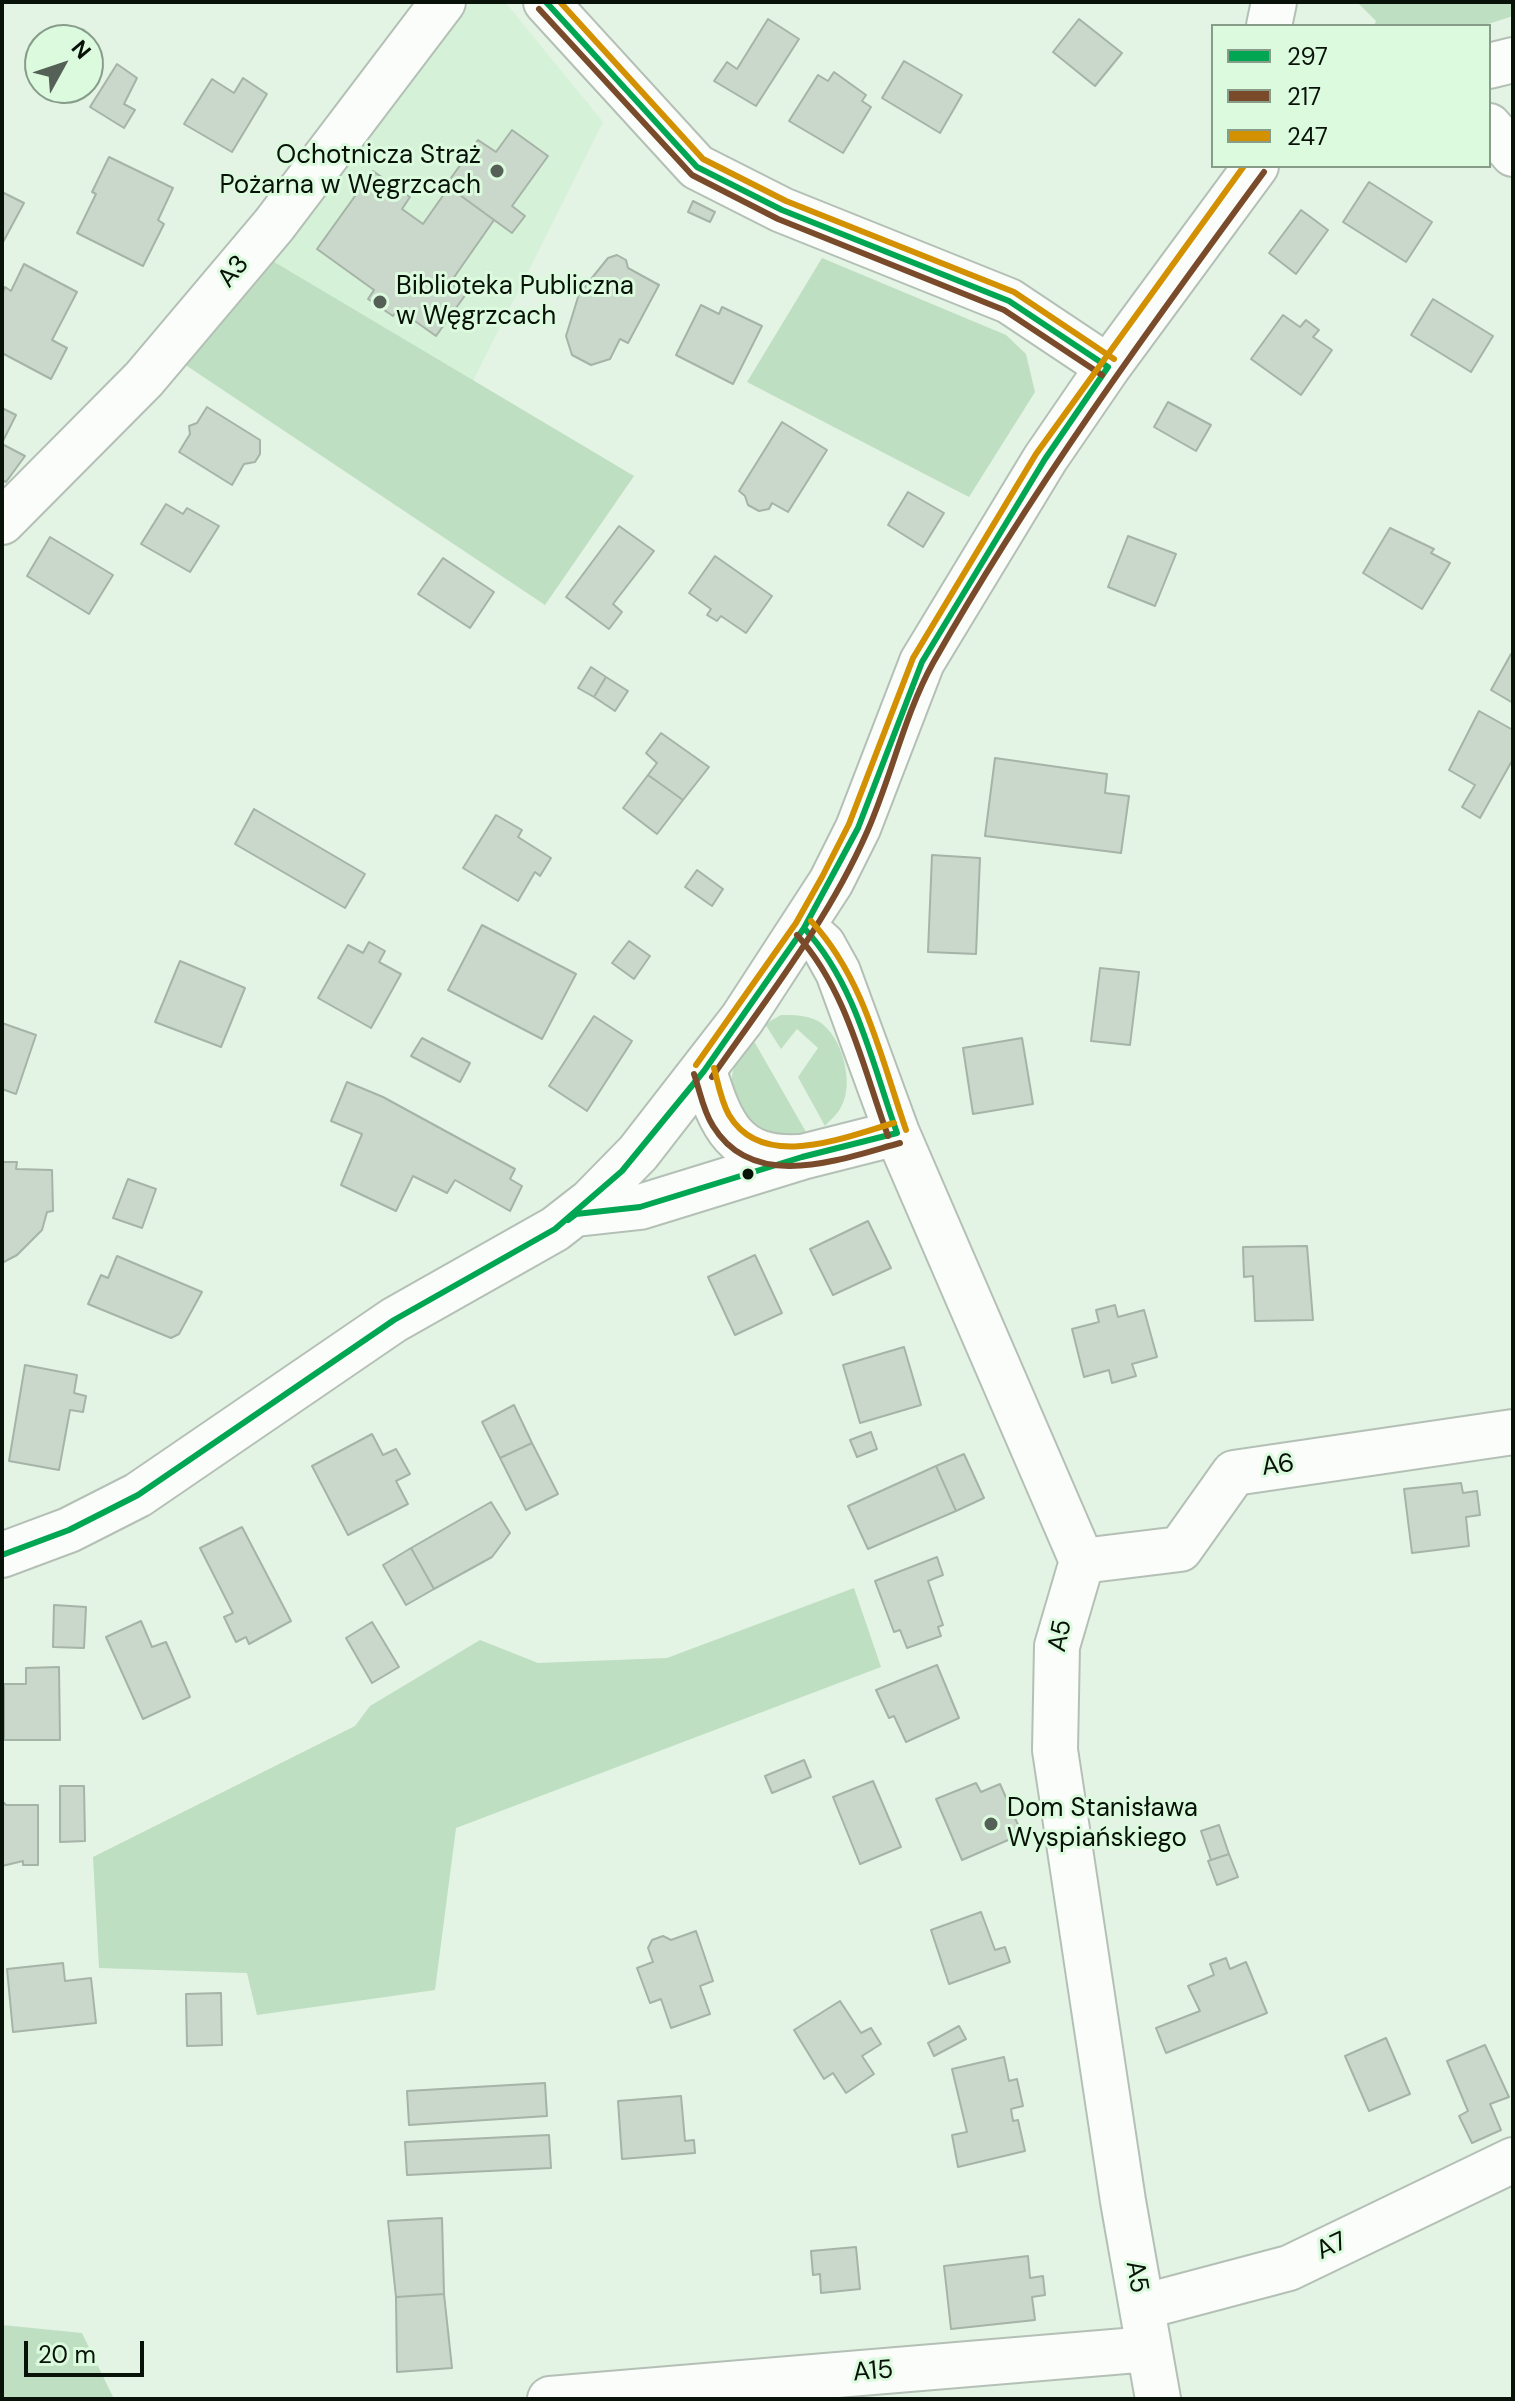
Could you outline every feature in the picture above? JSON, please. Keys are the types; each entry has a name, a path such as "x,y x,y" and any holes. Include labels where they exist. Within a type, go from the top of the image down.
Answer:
{"street":[{"name":"A3","path":"2,522 144,379 274,225 443,2"},
{"path":"546,2 697,167 782,210 1009,301 1108,367"},
{"path":"1269,24 1274,2"},
{"path":"1491,66 1513,60"},
{"path":"1491,128 1513,154"},
{"path":"2,1555 69,1530 138,1495 406,1312 538,1240 576,1214 638,1153 704,1071 804,928 858,828 922,662 1060,434 1255,168"},
{"path":"804,928 823,945 838,972 897,1133 1082,1561"},
{"path":"704,1071 715,1109 730,1134 763,1154 802,1157"},
{"path":"576,1214 640,1207 802,1157 897,1133"},
{"name":"A6","path":"1082,1561 1180,1549 1234,1473 1513,1432"},
{"name":"A5","path":"1082,1561 1057,1646 1055,1750 1158,2399"},
{"name":"A7","path":"1145,2328 1289,2268 1513,2160"},
{"name":"A15","path":"550,2399 1145,2328"}],"shaded area":[{"path":"471,2 505,2 603,122 473,381 271,260"},
{"path":"1357,2 1513,2 1513,16 1488,24 1375,24 1376,21"},
{"path":"822,258 1006,335 1026,354 1035,392 969,497 747,382"},
{"path":"271,260 634,476 545,605 181,362"},
{"path":"781,1015 804,1016 818,1021 840,1048 846,1073 845,1097 838,1112 825,1126 798,1077 818,1048 797,1029 781,1049 765,1024"},
{"path":"751,1036 806,1132 773,1137 749,1127 732,1081 736,1062"},
{"path":"854,1588 881,1667 456,1828 435,1990 257,2015 247,1973 99,1968 93,1857 355,1726 370,1706 480,1640 538,1663 667,1658"},
{"path":"2,2325 82,2333 114,2399 2,2399"}],"building":[{"path":"768,19 799,39 756,106 714,81 727,62 737,69"},
{"path":"1079,19 1122,53 1095,86 1053,52"},
{"path":"904,61 962,95 940,133 882,98"},
{"path":"117,64 137,78 124,104 135,110 124,128 90,107 92,104 104,104 104,85"},
{"path":"834,72 866,95 862,101 871,107 843,153 789,121 818,75 828,81"},
{"path":"243,78 267,94 232,152 184,124 212,79 234,93"},
{"name":"Ochotnicza Straż Pożarna w Węgrzcach","path":"512,130 548,156 512,206 525,216 512,233 446,185 478,140 496,152"},
{"path":"109,157 173,188 158,220 164,224 143,266 77,233"},
{"path":"373,171 410,197 402,209 423,224 449,187 494,220 450,283 466,294 436,336 398,309 393,316 368,299 374,290 317,249"},
{"path":"1369,182 1432,222 1406,262 1343,222"},
{"path":"2,192 24,203 2,244"},
{"path":"693,201 715,212 710,222 688,212"},
{"path":"1301,210 1328,230 1296,274 1269,253"},
{"path":"617,255 626,260 628,268 659,285 628,343 620,339 610,359 591,365 572,355 566,336 579,294 608,258"},
{"path":"24,264 77,292 52,340 67,348 51,379 2,353 2,294 5,287 11,291"},
{"path":"1433,299 1493,336 1471,372 1411,335"},
{"path":"701,305 719,314 722,307 762,326 733,384 676,355"},
{"path":"1283,315 1300,327 1306,320 1319,330 1313,337 1332,350 1301,395 1251,359"},
{"path":"1168,402 1211,425 1196,451 1154,427"},
{"path":"207,407 260,440 260,454 255,462 244,464 232,485 179,452 190,434 189,426 197,423"},
{"path":"2,408 16,415 2,443"},
{"path":"782,422 827,450 788,512 772,503 769,509 759,511 748,505 739,491"},
{"path":"2,444 25,456 6,482 2,480"},
{"path":"908,492 944,513 923,547 888,525"},
{"path":"166,504 183,514 187,508 219,526 190,572 141,544"},
{"path":"619,526 654,551 613,604 622,612 609,629 566,597"},
{"path":"1390,528 1434,549 1431,553 1450,563 1422,609 1363,573"},
{"path":"1128,536 1176,554 1155,606 1108,587"},
{"path":"50,537 113,575 89,614 27,576"},
{"path":"715,556 772,596 746,633 721,616 717,621 707,615 711,609 689,593"},
{"path":"443,558 494,592 470,628 418,594"},
{"path":"1513,655 1513,703 1491,690"},
{"path":"591,667 606,677 594,697 578,688"},
{"path":"606,677 628,691 615,711 594,697"},
{"path":"1479,711 1513,730 1513,759 1480,818 1462,807 1475,785 1449,770"},
{"path":"661,733 709,767 683,800 648,775 657,763 646,753"},
{"path":"995,758 1107,774 1105,793 1129,796 1121,853 985,836"},
{"path":"648,775 683,800 657,834 623,808"},
{"path":"254,809 365,874 345,908 235,844"},
{"path":"496,815 522,830 518,837 551,858 540,876 535,872 518,901 463,868"},
{"path":"932,855 980,858 976,954 928,952"},
{"path":"697,870 723,889 712,906 685,887"},
{"path":"482,925 576,974 542,1039 448,990"},
{"path":"629,941 650,956 634,979 612,963"},
{"path":"369,942 385,951 379,962 401,974 371,1028 318,998 348,945 363,953"},
{"path":"180,961 245,988 221,1047 155,1022"},
{"path":"1100,968 1139,972 1130,1045 1091,1041"},
{"path":"594,1016 632,1041 587,1111 549,1086"},
{"path":"2,1023 36,1035 16,1094 2,1089"},
{"path":"422,1038 470,1063 460,1082 411,1056"},
{"path":"1022,1038 1033,1104 973,1114 963,1048"},
{"path":"347,1082 383,1097 515,1169 510,1179 522,1186 510,1211 455,1180 447,1193 413,1176 396,1211 341,1185 362,1134 331,1121"},
{"path":"2,1162 17,1162 16,1169 52,1170 53,1211 47,1212 42,1230 17,1255 2,1263"},
{"path":"128,1179 156,1189 142,1228 113,1218"},
{"path":"868,1221 891,1268 833,1295 810,1249"},
{"path":"1307,1246 1313,1320 1255,1321 1253,1276 1244,1277 1243,1247"},
{"path":"755,1255 782,1313 735,1335 708,1277"},
{"path":"117,1256 202,1292 179,1334 171,1338 88,1304 101,1275 108,1278"},
{"path":"1115,1305 1118,1317 1144,1310 1157,1357 1132,1364 1136,1376 1112,1383 1109,1370 1084,1377 1072,1329 1099,1322 1096,1310"},
{"path":"904,1347 921,1405 860,1423 843,1365"},
{"path":"25,1365 77,1375 74,1393 86,1396 83,1412 70,1410 59,1470 9,1461"},
{"path":"514,1405 532,1443 500,1458 482,1422"},
{"path":"871,1432 877,1449 857,1457 850,1440"},
{"path":"372,1434 383,1455 396,1449 410,1474 396,1481 408,1504 348,1535 312,1466"},
{"path":"532,1443 558,1494 526,1510 500,1458"},
{"path":"964,1454 984,1498 956,1511 936,1466"},
{"path":"936,1466 956,1511 868,1549 848,1506"},
{"path":"1461,1483 1463,1493 1477,1491 1480,1515 1466,1517 1469,1546 1412,1553 1404,1489"},
{"path":"491,1502 510,1533 492,1557 434,1589 411,1548"},
{"path":"242,1527 291,1621 249,1644 246,1637 236,1642 224,1617 233,1613 200,1548"},
{"path":"411,1548 434,1589 406,1605 383,1565"},
{"path":"937,1557 943,1575 928,1581 943,1625 938,1627 941,1636 907,1648 900,1630 894,1632 875,1581"},
{"path":"54,1605 86,1607 84,1648 53,1647"},
{"path":"141,1621 152,1647 166,1642 190,1697 143,1719 106,1637"},
{"path":"372,1622 399,1667 372,1683 346,1638"},
{"path":"937,1665 959,1718 906,1742 894,1716 889,1718 876,1690"},
{"path":"59,1667 60,1740 4,1740 4,1684 26,1684 26,1668"},
{"path":"804,1760 811,1777 772,1793 765,1776"},
{"path":"873,1781 901,1847 860,1864 833,1797"},
{"path":"976,1783 981,1792 1000,1784 1022,1834 962,1860 936,1799"},
{"path":"60,1786 84,1786 85,1841 60,1842"},
{"path":"2,1801 6,1805 38,1805 38,1865 23,1865 23,1861 2,1866"},
{"path":"1219,1825 1229,1854 1211,1860 1201,1831"},
{"path":"1229,1854 1238,1877 1217,1885 1208,1861"},
{"path":"981,1912 995,1950 1005,1947 1010,1962 949,1984 931,1930"},
{"path":"696,1931 713,1981 700,1986 710,2014 671,2028 661,1999 650,2003 637,1968 653,1962 648,1948 652,1940 663,1936 671,1940"},
{"path":"1226,1958 1230,1969 1246,1962 1267,2013 1166,2053 1156,2028 1200,2011 1188,1986 1214,1975 1210,1964"},
{"path":"63,1963 65,1981 91,1978 96,2023 13,2032 7,1969"},
{"path":"221,1993 222,2045 187,2046 186,1994"},
{"path":"840,2001 861,2033 871,2028 881,2044 862,2056 874,2074 846,2093 833,2073 824,2079 794,2030"},
{"path":"959,2026 966,2039 934,2056 928,2043"},
{"path":"1386,2038 1410,2094 1369,2111 1345,2056"},
{"path":"1485,2045 1509,2097 1490,2104 1501,2130 1472,2143 1459,2116 1468,2111 1447,2061"},
{"path":"1004,2057 1009,2081 1017,2079 1023,2106 1011,2109 1013,2121 1018,2120 1025,2151 958,2167 952,2135 967,2132 952,2069"},
{"path":"545,2083 547,2116 409,2125 407,2091"},
{"path":"681,2096 685,2141 694,2140 695,2153 622,2159 618,2101"},
{"path":"549,2135 551,2168 407,2175 405,2142"},
{"path":"442,2218 444,2294 396,2297 388,2221"},
{"path":"856,2247 860,2289 821,2293 820,2274 813,2275 811,2251"},
{"path":"1028,2256 1030,2278 1043,2276 1045,2295 1032,2297 1035,2320 951,2329 944,2266"},
{"path":"444,2294 452,2368 397,2372 396,2297"}],"transit line":[{"name":"297","path":"546,2 697,167 782,210 1009,301 1108,367"},
{"name":"247","path":"560,2 703,159 786,201 1014,292 1114,359"},
{"name":"217","path":"539,9 692,175 778,219 1004,310 1102,375"},
{"name":"247","path":"696,1065 796,923 822,877 849,824 913,658 1036,454 1243,168"},
{"name":"217","path":"712,1077 796,958 834,897 876,811 923,682 971,599 1091,412 1264,172"},
{"name":"297","path":"2,1555 69,1530 138,1495 394,1320 555,1229 622,1171 704,1071 804,928 858,828 922,662 1045,459 1108,367"},
{"name":"247","path":"811,921 829,943 858,993 906,1130"},
{"name":"297","path":"804,928 822,950 850,999 897,1133"},
{"name":"217","path":"797,935 829,980 841,1005 888,1136"},
{"name":"247","path":"714,1068 729,1115 744,1132 762,1142 806,1146 894,1123"},
{"name":"217","path":"694,1074 713,1126 730,1147 751,1159 775,1165 800,1166 852,1157 900,1143"},
{"name":"297","path":"568,1220 576,1214 640,1207 802,1157 897,1133"}],"place":[{"name":"Ochotnicza Straż Pożarna w Węgrzcach","path":"497,171"},
{"name":"Biblioteka Publiczna w Węgrzcach","path":"380,302"},
{"name":"Dom Stanisława Wyspiańskiego","path":"991,1824"}]}
